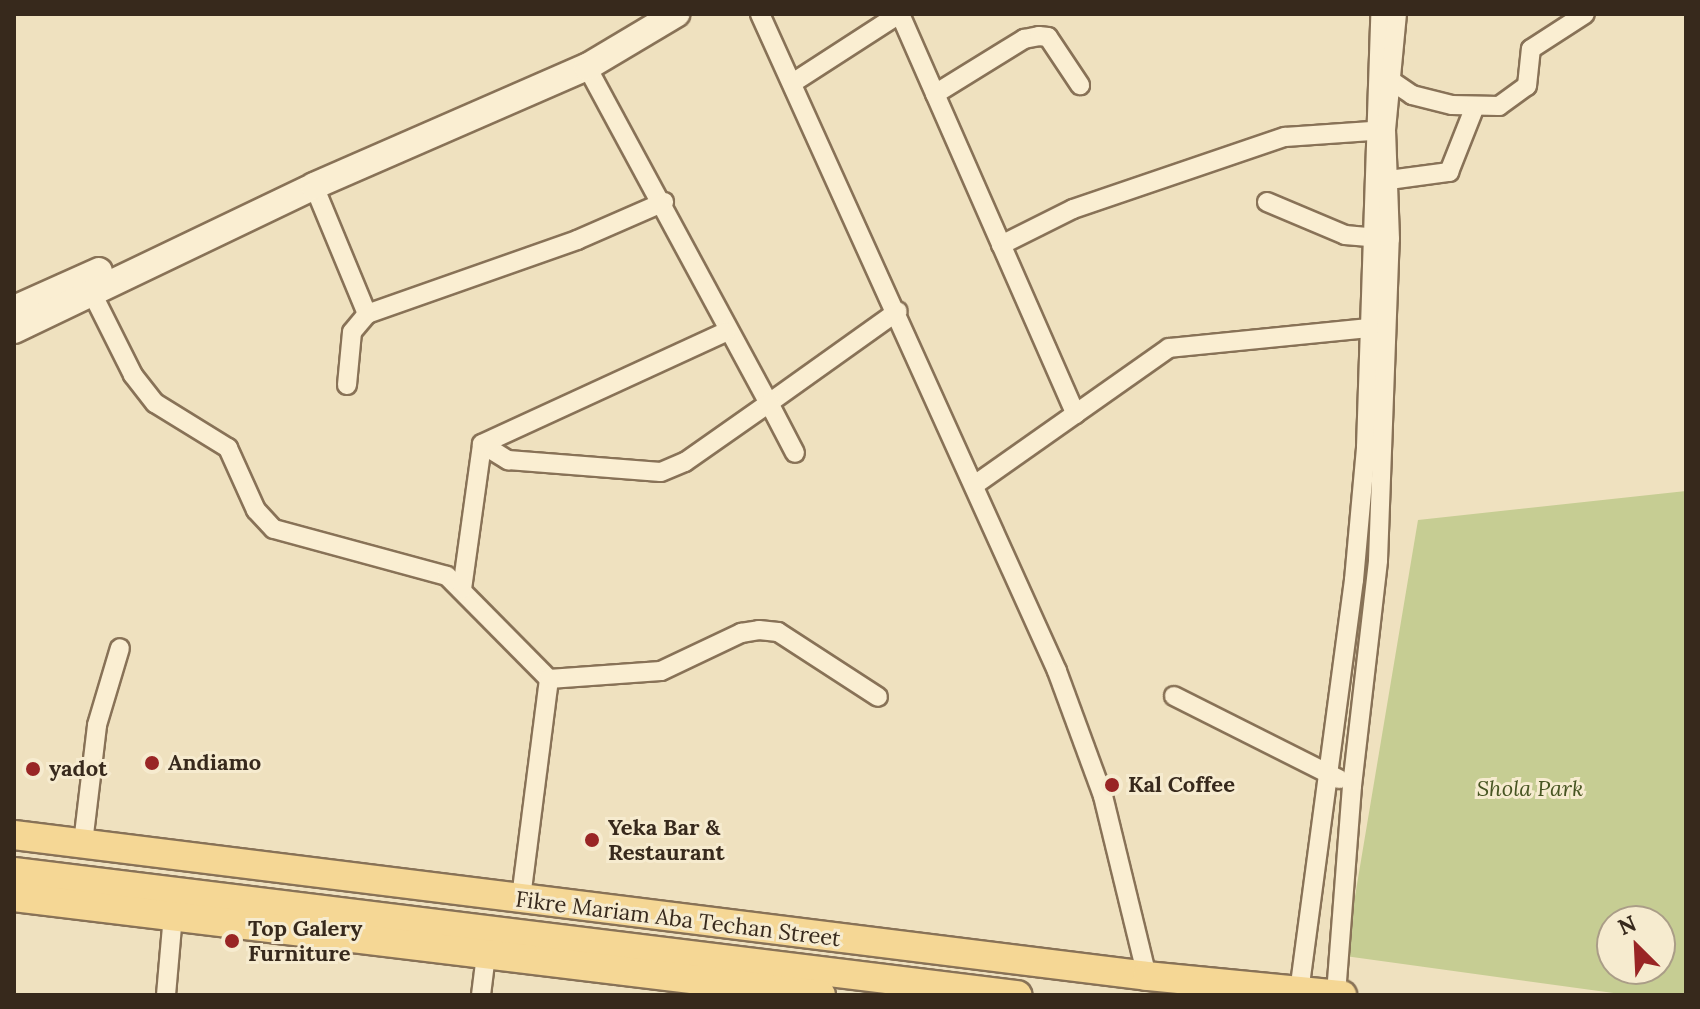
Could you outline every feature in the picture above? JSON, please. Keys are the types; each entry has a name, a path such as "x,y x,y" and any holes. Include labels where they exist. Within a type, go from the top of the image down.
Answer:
{"main road":[{"path":"14,330 92,293 215,224 540,72 645,14"},
{"path":"14,309 314,186 587,67 676,14"},
{"name":"Fikre Mariam Aba Techan Street","path":"14,835 1147,976 1342,995"},
{"name":"Fikre Mariam Aba Techan Street","path":"14,872 677,975 1017,995"},
{"path":"14,897 486,955 677,975 821,995"},
{"path":"677,975 687,920"}],"street":[{"path":"760,14 898,311 1057,671 1103,796 1147,976"},
{"path":"794,82 899,14 1076,414"},
{"path":"1336,995 1352,786 1378,560 1380,14"},
{"path":"1381,238 1389,180 1380,130 1393,82 1397,14"},
{"path":"1393,82 1412,95 1474,109 1499,106 1521,95 1527,86 1531,49 1585,14"},
{"path":"935,94 1024,39 1039,36 1048,37 1080,85"},
{"path":"587,67 664,202 726,332 795,453"},
{"path":"1389,180 1449,172 1474,109"},
{"path":"1001,245 1073,209 1285,137 1380,130"},
{"path":"314,186 367,314"},
{"path":"347,385 352,332 367,314 577,240 664,202"},
{"path":"1267,202 1345,235 1381,238"},
{"path":"92,293 133,375 155,403 228,448 256,510 274,529 424,566 462,589 549,679"},
{"path":"482,444 508,460 661,472 685,462 898,311"},
{"path":"976,484 1169,348 1378,327"},
{"path":"1298,993 1329,774 1378,327"},
{"path":"482,444 726,332"},
{"path":"462,589 482,444"},
{"path":"549,679 661,671 741,633 759,630 778,632 878,697"},
{"path":"83,843 97,725 120,648"},
{"path":"521,899 549,679"},
{"path":"1174,696 1352,786"},
{"path":"166,995 173,915"},
{"path":"481,995 486,955"}],"green space":[{"name":"Shola Park","path":"1686,491 1686,995 1628,995 1345,956 1418,520"}],"place":[{"name":"Andiamo","path":"152,763"},
{"name":"yadot","path":"33,769"},
{"name":"Kal Coffee","path":"1112,785"},
{"name":"Yeka Bar & Restaurant","path":"592,840"},
{"name":"Top Galery Furniture","path":"232,941"}]}
